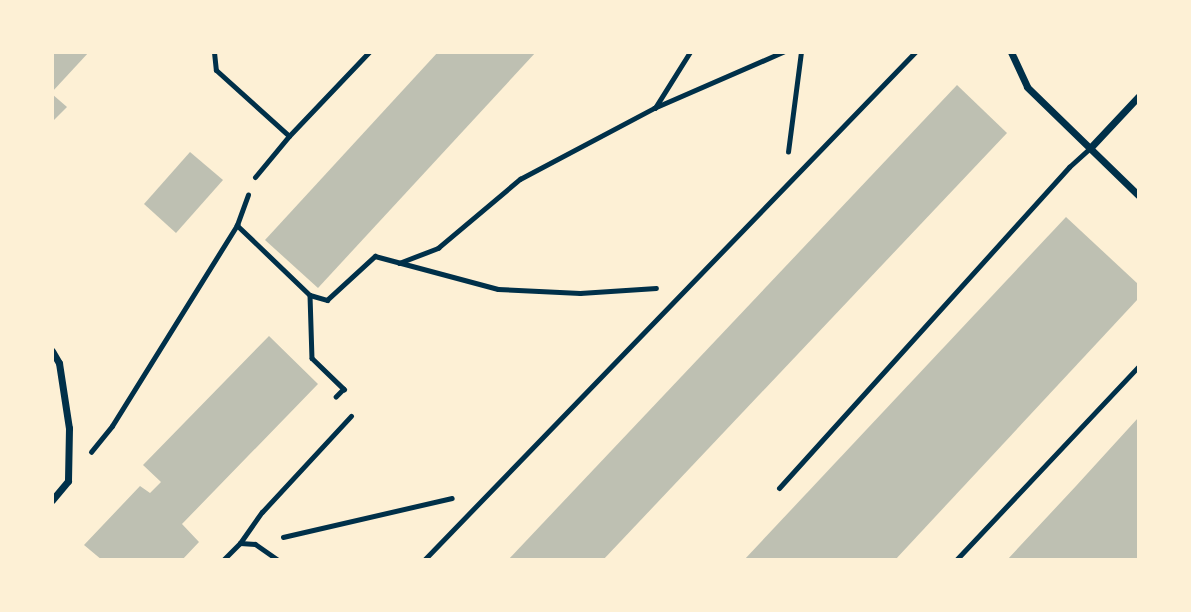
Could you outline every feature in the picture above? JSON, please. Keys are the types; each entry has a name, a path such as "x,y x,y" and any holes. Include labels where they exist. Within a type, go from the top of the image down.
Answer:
{"street":[{"path":"1011,52 1027,87 1139,195"},
{"path":"1091,147 1139,97"},
{"path":"52,351 59,363 69,428 68,481 52,500"}],"lane":[{"path":"214,52 216,70 289,136"},
{"path":"255,177 289,136 369,52"},
{"path":"424,559 915,52"},
{"path":"779,488 1069,167 1091,147"},
{"path":"956,559 1139,367"},
{"path":"223,559 240,543 262,512 351,416"},
{"path":"240,543 256,544 278,559"}],"path":[{"path":"654,108 690,52"},
{"path":"399,263 438,248 520,180 654,108 783,52"},
{"path":"783,188 801,52"},
{"path":"68,481 112,426 237,225 255,177"},
{"path":"237,225 310,295 327,300 375,256 498,289 580,293 689,286"},
{"path":"310,295 312,358 344,389 335,399"},
{"path":"256,544 491,490"}],"building":[{"path":"52,52 89,52 52,92"},
{"path":"438,52 536,52 318,288 265,240"},
{"path":"957,85 1007,133 603,560 508,560"},
{"path":"52,94 67,107 52,122"},
{"path":"190,152 223,180 176,233 144,204"},
{"path":"1066,217 1138,284 1138,299 895,560 744,560"},
{"path":"269,336 318,384 182,524 199,542 182,560 102,560 84,545 140,486 150,493 161,482 143,465"},
{"path":"1138,418 1138,560 1007,560 1076,486"}]}
